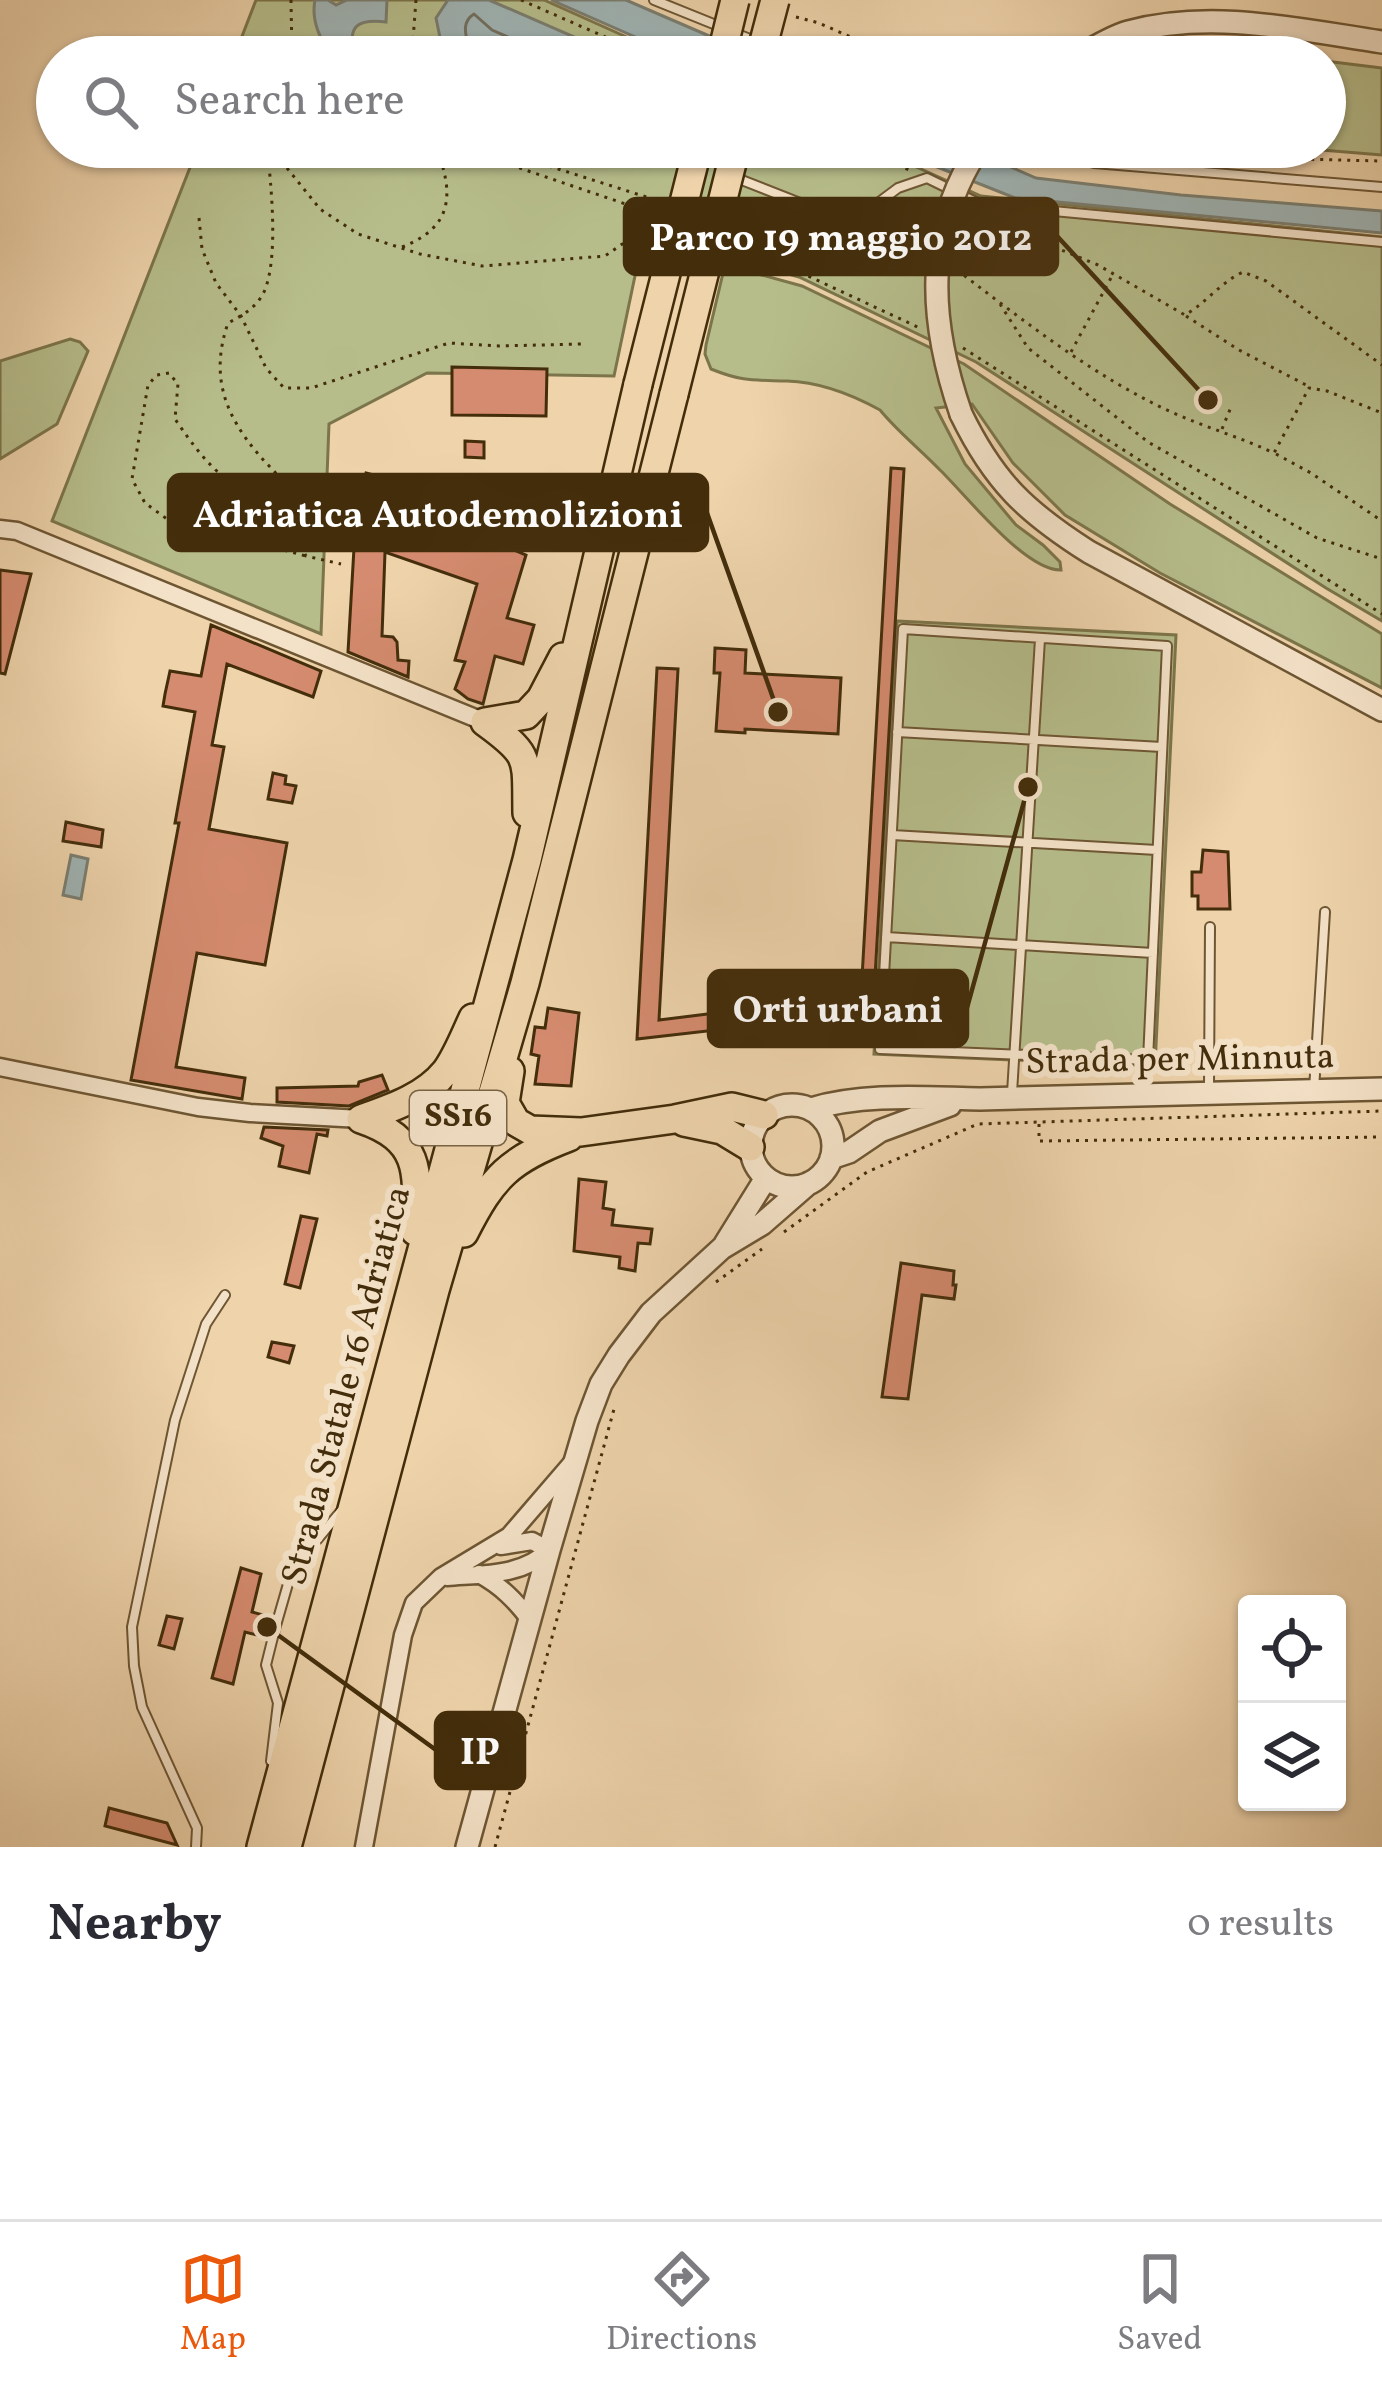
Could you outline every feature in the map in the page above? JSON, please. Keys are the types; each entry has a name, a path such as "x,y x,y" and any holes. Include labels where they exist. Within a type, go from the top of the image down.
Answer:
{"highway":[{"path":"727,36 736,0"},
{"path":"768,36 778,7"},
{"name":"Strada Statale 16 Adriatica","path":"286,1847 692,168"},
{"name":"Strada Statale 16 Adriatica","path":"261,1847 368,1456 525,983 731,168"},
{"path":"485,722 526,715 541,698 560,666 589,592"},
{"path":"485,722 513,742 526,761 527,860"},
{"path":"361,1119 424,1091 447,1069 497,973"},
{"path":"525,983 505,1102 516,1123 530,1130 581,1132 733,1107 764,1115"},
{"path":"361,1119 383,1126 400,1139 412,1162 423,1288"},
{"path":"674,1119 722,1130 750,1147"},
{"path":"423,1288 500,1175 532,1151 581,1132"}],"street":[{"path":"1118,36 1189,22 1252,23 1341,36"},
{"path":"1346,37 1382,42"},
{"path":"966,168 938,253 936,314 945,366 961,414 1001,483 1034,514 1089,552 1382,710"},
{"path":"0,529 16,531 485,722"},
{"path":"0,1066 198,1107 361,1119"},
{"name":"Strada per Minnuta","path":"811,1109 854,1101 1382,1089"},
{"name":"Strada per Minnuta","path":"831,1158 900,1123 980,1099"},
{"path":"467,1847 549,1550 601,1384 651,1313 722,1248 762,1225 826,1168 833,1144 822,1118 801,1106 781,1106 764,1115 752,1135 752,1159 766,1178 787,1187 809,1183"},
{"path":"722,1248 766,1178"},
{"path":"364,1847 403,1635 414,1603 441,1577 509,1536 576,1459"},
{"path":"494,1547 532,1541 549,1550"},
{"path":"441,1577 512,1570 537,1562 549,1550"},
{"path":"478,1574 497,1584 530,1620"}],"lane":[{"path":"654,0 743,36"},
{"path":"1154,168 1382,187"},
{"path":"725,174 850,223 898,188 927,178 980,203 1382,242"},
{"path":"903,629 1167,646 1148,1060 880,1049 897,733 903,629"},
{"path":"1011,1098 1040,639"},
{"path":"897,733 1162,747"},
{"path":"892,835 1157,850"},
{"path":"1313,1090 1324,912"},
{"path":"1209,1093 1210,927"},
{"path":"886,937 1153,953"},
{"path":"196,1847 197,1828 142,1707 132,1627 175,1420 206,1324 225,1295"},
{"path":"269,1815 278,1703 266,1665 275,1629 292,1570 339,1514 368,1456"}],"path":[{"path":"290,0 291,36"},
{"path":"413,36 416,0"},
{"path":"521,0 603,36"},
{"path":"778,7 848,36"},
{"path":"1346,160 1382,161"},
{"path":"270,168 271,256 265,290 250,311 228,323 219,348 221,390 256,453 282,480 291,503 291,530 306,556"},
{"path":"287,168 320,208 358,234 482,266 605,256 663,217"},
{"path":"400,248 421,240 439,220 450,194 442,168"},
{"path":"904,168 927,178"},
{"path":"199,218 202,249 216,283 241,316 266,368 284,388 311,388 449,343 582,344"},
{"path":"960,224 1020,233 1113,274 1310,388 1382,412"},
{"path":"927,256 874,242 890,231 936,225"},
{"path":"957,270 1070,353 1169,411 1311,472 1382,520"},
{"path":"1185,315 1243,272 1265,281 1382,365"},
{"path":"1070,353 1113,274"},
{"path":"999,302 1028,349 1148,442 1317,538 1382,559"},
{"path":"282,480 261,490 235,486 212,466 176,419 178,383 169,373 157,375 148,386 132,479 145,503 167,519 341,564"},
{"path":"1274,453 1310,388"},
{"path":"1221,430 1231,407"},
{"path":"712,1285 867,1172 978,1124 1382,1111"},
{"path":"1040,1122 1039,1141 1382,1137"},
{"path":"495,1847 617,1397"}],"green space":[{"path":"256,0 544,0 624,36 242,36"},
{"path":"1346,64 1382,68 1382,155 1346,152"},
{"path":"190,168 919,168 981,196 1382,237 1382,621 976,362 799,277 644,233 614,376 427,373 329,424 321,634 52,521"},
{"path":"729,266 802,286 964,364 1170,504 1382,634 1382,688 1160,573 1065,515 1013,463 972,404 936,408 965,464 1016,525 1060,562 1061,570 1031,558 997,530 880,410 824,386 740,378 711,369 706,345 724,269"},
{"path":"70,339 88,351 57,424 0,459 0,361"},
{"path":"897,621 1176,635 1155,1066 874,1054"}],"water":[{"path":"315,0 336,5 347,0 387,0 386,22 362,23 352,36 320,36"},
{"path":"448,0 489,0 572,36 440,36 436,18"},
{"path":"551,0 626,0 709,36 633,36"},
{"path":"940,168 1013,168 1036,178 1181,195 1382,211 1382,233 1015,198"},
{"path":"71,855 88,859 81,899 63,895"}],"building":[{"path":"452,367 547,369 546,416 452,415"},
{"path":"465,441 484,442 484,458 465,457"},
{"path":"891,468 904,469 873,1012 860,1013"},
{"path":"366,473 385,478 382,488 520,533 514,550 526,555 507,618 534,625 523,664 495,656 483,704 455,689 465,662 455,660 477,584 385,552 382,636 397,642 398,660 409,661 408,677 348,652 357,496"},
{"path":"0,570 31,574 5,674 0,673"},
{"path":"211,625 321,671 313,697 227,664 212,745 224,747 209,829 287,843 265,965 197,953 176,1067 245,1078 242,1099 131,1080 195,712 163,706 165,694 170,671 201,676"},
{"path":"715,648 746,650 745,673 841,678 838,734 716,731 720,673 714,673"},
{"path":"657,668 678,669 659,1020 724,1012 725,1029 637,1039"},
{"path":"273,773 286,776 285,784 296,786 292,803 268,799"},
{"path":"66,822 103,830 101,847 63,841"},
{"path":"1203,850 1228,852 1230,909 1198,909 1198,896 1192,896 1192,872 1201,872"},
{"path":"548,1008 579,1013 571,1086 535,1084 539,1056 531,1054 535,1027 545,1028"},
{"path":"382,1075 388,1090 349,1106 277,1102 277,1088 358,1086"},
{"path":"264,1127 328,1130 327,1136 317,1134 309,1173 279,1166 283,1146 261,1138"},
{"path":"579,1179 606,1182 603,1208 614,1210 612,1225 652,1229 650,1244 638,1243 635,1271 619,1268 620,1257 574,1251"},
{"path":"301,1216 317,1219 300,1288 285,1284"},
{"path":"901,1263 954,1271 956,1285 954,1299 922,1295 908,1399 882,1397"},
{"path":"272,1342 294,1346 289,1363 268,1357"},
{"path":"241,1568 261,1574 252,1612 270,1617 265,1637 245,1632 233,1684 212,1678"},
{"path":"167,1616 182,1619 174,1649 159,1645"},
{"path":"109,1808 167,1823 177,1845 105,1826"}],"place":[{"name":"Parco 19 maggio 2012","path":"1208,400"},
{"name":"Adriatica Autodemolizioni","path":"778,712"},
{"name":"Orti urbani","path":"1028,787"},
{"name":"IP","path":"267,1627"}]}
